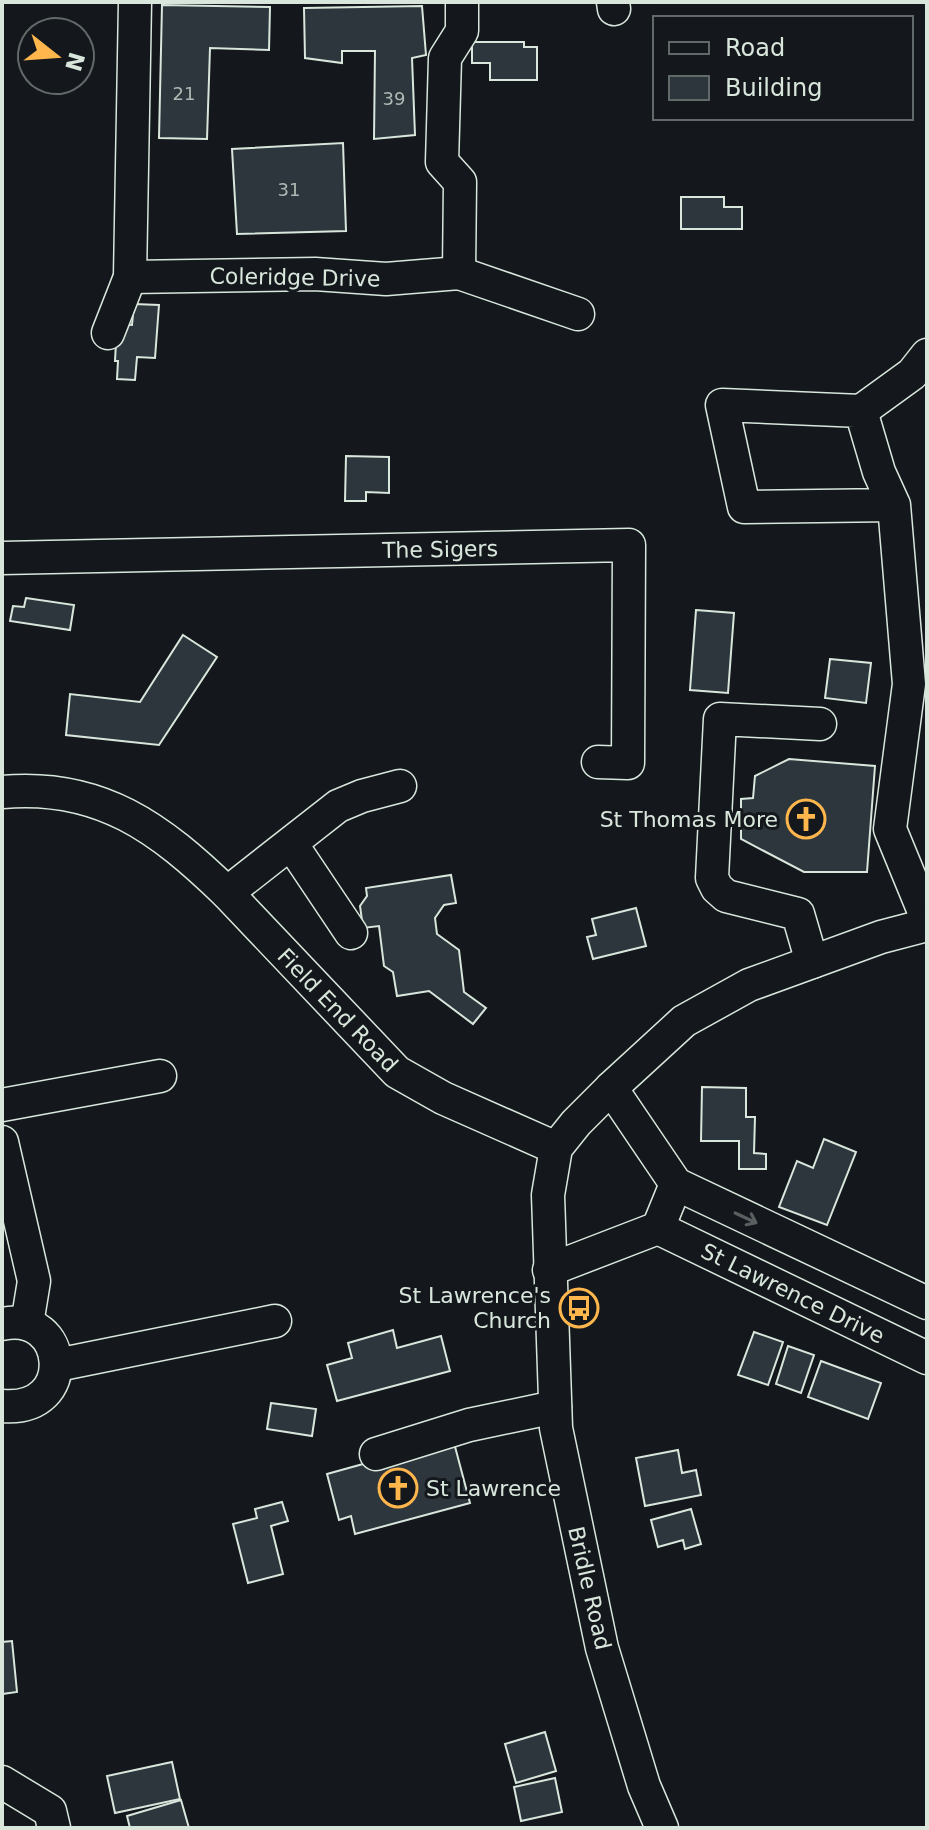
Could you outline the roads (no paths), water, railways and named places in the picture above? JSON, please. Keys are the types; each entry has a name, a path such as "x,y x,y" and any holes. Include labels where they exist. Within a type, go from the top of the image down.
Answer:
{"street":[{"path":"108,333 130,277 135,2"},
{"path":"459,273 460,182 442,162 445,58 462,31 462,2"},
{"name":"Coleridge Drive","path":"130,277 315,274 386,279 459,273 578,314"},
{"path":"894,505 744,507 722,405 861,411 912,374 927,355"},
{"path":"556,1148 611,1088 684,1021 749,985 927,922 890,829 909,684 894,505 879,472 861,411"},
{"name":"The Sigers","path":"2,558 629,545 628,763 598,762"},
{"path":"812,962 798,914 726,896 712,878 720,719 820,724"},
{"path":"227,893 338,806 400,786"},
{"name":"Field End Road","path":"2,792 40,789 82,796 117,810 175,846 227,893 397,1072 415,1084 556,1148"},
{"path":"292,845 351,933"},
{"path":"2,1105 160,1076"},
{"path":"611,1088 676,1184 927,1303"},
{"path":"2,1142 34,1281 15,1324 43,1333 54,1348 57,1365 54,1381 46,1394 25,1406 2,1406"},
{"name":"Bridle Road","path":"556,1148 548,1195 556,1428 602,1648 644,1786 662,1828"},
{"path":"549,1270 658,1228 676,1184"},
{"name":"St Lawrence Drive","path":"658,1228 927,1358"},
{"path":"57,1365 275,1321"},
{"path":"376,1454 469,1425 555,1407"},
{"path":"2,1782 50,1811 54,1828"}],"place":[{"name":"St Thomas More","path":"806,819"},
{"name":"St Lawrence's Church","path":"579,1308"},
{"name":"St Lawrence","path":"398,1488"}]}
